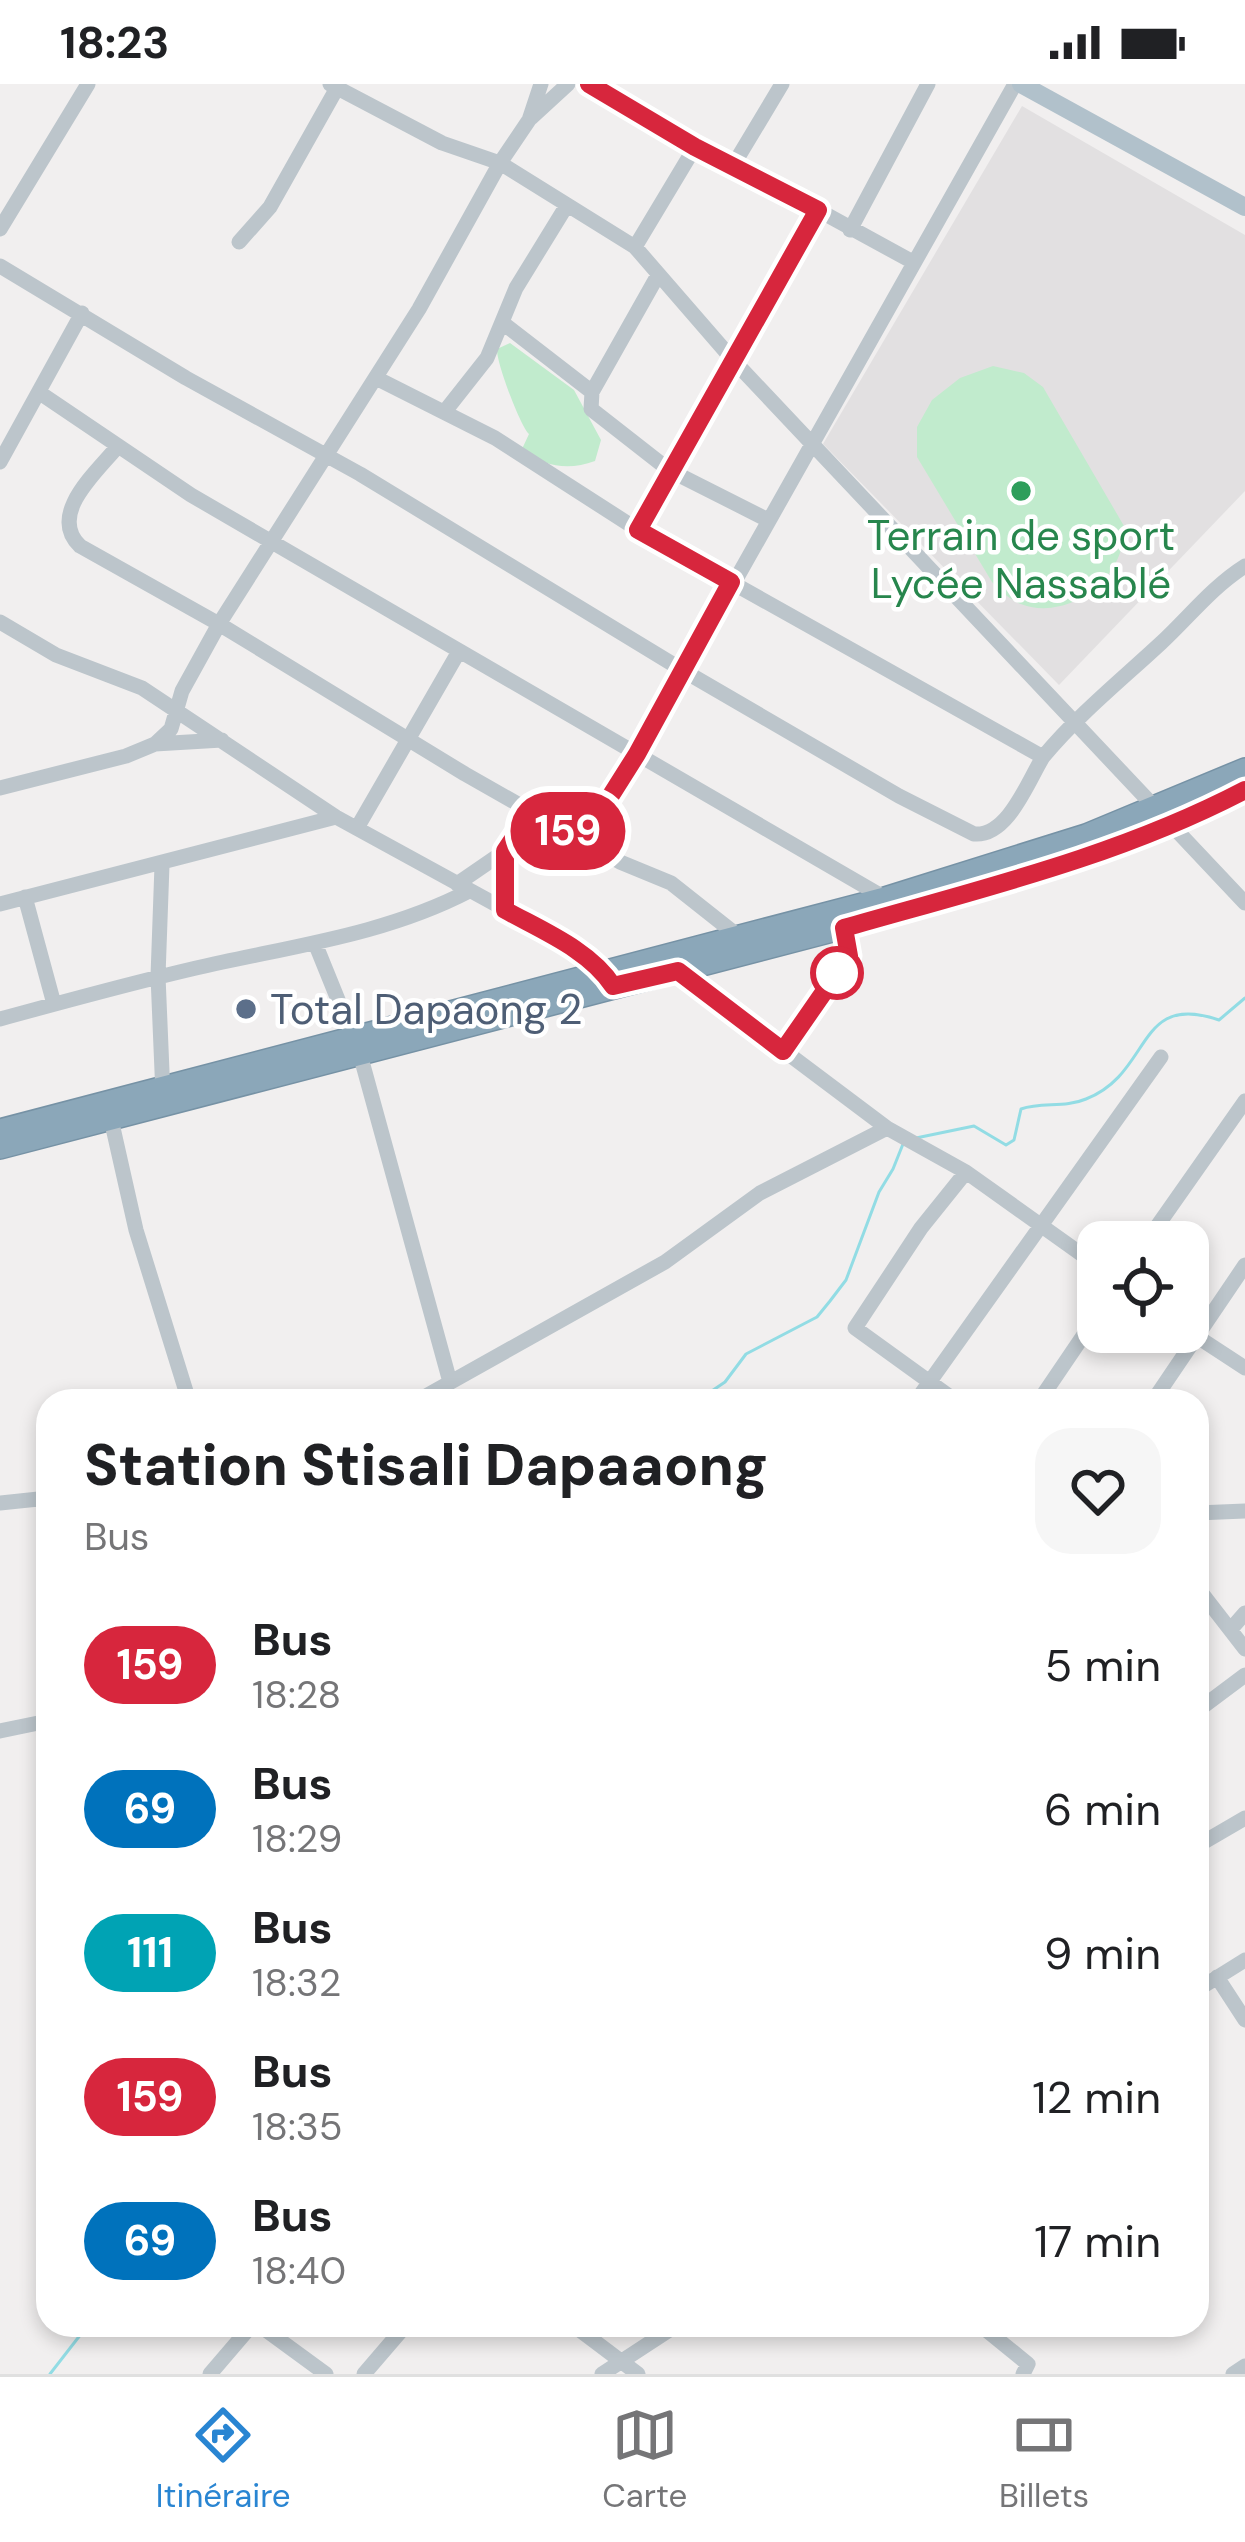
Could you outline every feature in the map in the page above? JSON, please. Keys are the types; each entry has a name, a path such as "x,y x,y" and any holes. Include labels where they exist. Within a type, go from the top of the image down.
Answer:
{"highway":[{"path":"609,979 678,971 1045,870 1161,818 1245,769"},
{"path":"0,1130 163,1097 609,979 738,936 885,898 1245,790"},
{"path":"0,1148 111,1119 163,1097"}],"main road":[{"path":"1018,84 1245,207"}],"street":[{"path":"0,229 88,84"},
{"path":"529,120 541,84"},
{"path":"155,745 171,729 176,709 219,624 376,378 500,163 529,120 568,84"},
{"path":"589,84 621,92 695,147 913,262"},
{"path":"734,164 782,84"},
{"path":"850,230 928,84"},
{"path":"584,838 637,754 1018,84"},
{"path":"239,242 271,208 334,86 442,143 500,163 635,247 733,360 1245,903"},
{"path":"635,247 695,147"},
{"path":"446,410 487,358 516,288 567,205"},
{"path":"638,530 818,210"},
{"path":"0,266 186,378 327,455 684,671 899,796 974,834 984,835 1001,824 1043,757 1072,722 1164,640 1200,601 1245,566"},
{"path":"658,275 592,392 591,409 669,470 768,520"},
{"path":"0,462 82,313"},
{"path":"504,325 592,392"},
{"path":"376,378 446,410 638,530 1043,757"},
{"path":"40,393 176,485 885,898"},
{"path":"118,446 68,515 70,536 80,546 531,812 681,890 738,936"},
{"path":"0,622 56,655 125,679 335,817 505,910 609,979"},
{"path":"357,828 458,653"},
{"path":"0,788 155,745 222,740"},
{"path":"0,1019 158,976 315,944 421,915 463,888 505,851 531,812"},
{"path":"0,904 335,817"},
{"path":"505,851 505,910"},
{"path":"161,865 158,976 163,1097"},
{"path":"25,897 54,1004"},
{"path":"783,1051 849,956 844,928"},
{"path":"315,944 357,1046 450,1382"},
{"path":"678,971 886,1128 966,1172 1077,1252"},
{"path":"924,1389 1161,1057"},
{"path":"1161,1221 1245,1101"},
{"path":"111,1119 136,1230 185,1389"},
{"path":"438,1389 665,1262 760,1193 886,1128"},
{"path":"941,1389 855,1328 921,1228 966,1172"},
{"path":"1209,1311 1244,1269"},
{"path":"1047,1389 1077,1345"},
{"path":"1209,1345 1245,1368"},
{"path":"1160,1389 1180,1353"},
{"path":"0,1503 36,1499"},
{"path":"1209,1512 1245,1511"},
{"path":"1209,1602 1245,1649"},
{"path":"1231,1629 1245,1613"},
{"path":"1209,1702 1245,1676"},
{"path":"0,1731 36,1724"},
{"path":"1209,1839 1245,1818"},
{"path":"1209,1982 1245,1960"},
{"path":"1216,1977 1245,2020"},
{"path":"210,2374 244,2337"},
{"path":"272,2337 326,2374"},
{"path":"364,2374 396,2337"},
{"path":"589,2337 638,2374"},
{"path":"602,2374 658,2337"},
{"path":"992,2337 1025,2369 1044,2374"}],"shaded area":[{"path":"1022,106 1245,235 1245,491 1059,685 823,444"}],"green space":[{"path":"510,343 574,390 601,440 595,461 557,466 522,449 529,434 504,379 497,349"},
{"name":"Terrain de sport Lycée Nassablé","path":"993,366 1024,373 1043,387 1124,526 1123,543 1109,574 1066,605 1025,606 996,586 917,457 917,427 932,400 960,378"}],"waterway":[{"path":"916,1138 974,1126 1006,1145 1014,1140 1021,1109 1086,1099 1108,1087 1158,1025 1172,1016 1192,1014 1219,1020 1245,998"},
{"path":"715,1389 746,1354 817,1317 830,1301 846,1280 903,1144"},
{"path":"50,2374 79,2337"}],"bus line":[{"name":"159","path":"589,84 695,147 818,210 638,530 731,582 637,754 584,838 531,812 505,851 505,910 604,971 613,986 678,971 783,1051 849,956 844,928 1127,843 1245,790"}],"place":[{"name":"Terrain de sport Lycée Nassablé","path":"1021,491"},
{"name":"Total Dapaong 2","path":"246,1009"}]}
